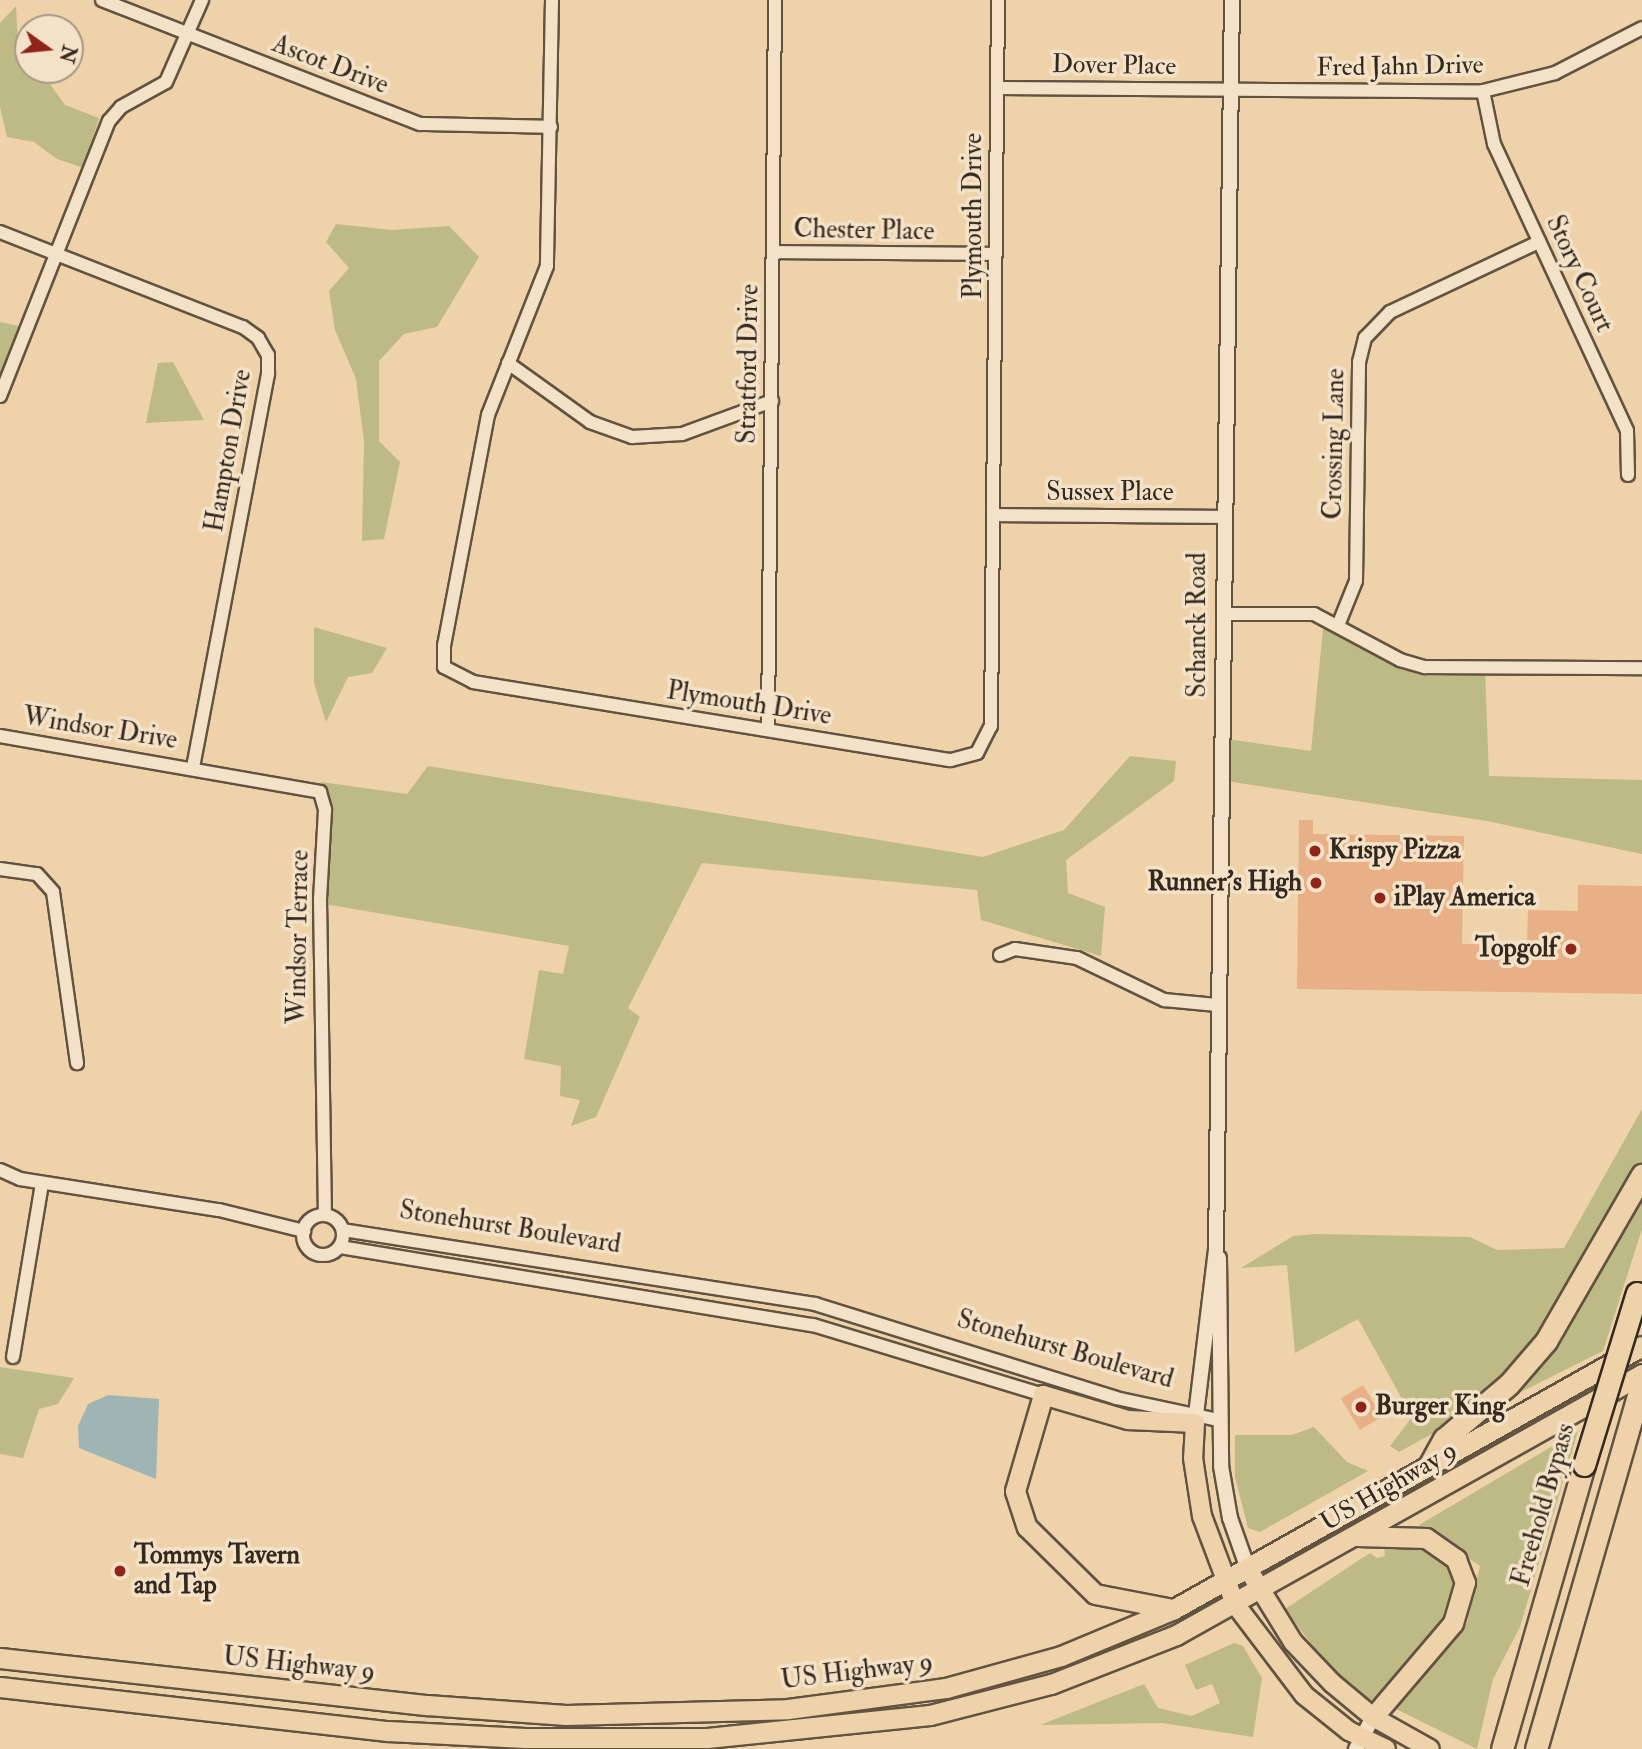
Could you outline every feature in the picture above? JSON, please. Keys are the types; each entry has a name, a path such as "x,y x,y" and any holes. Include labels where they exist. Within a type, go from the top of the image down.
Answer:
{"highway":[{"path":"1430,1464 1444,1439 1509,1384 1546,1341 1642,1175"},
{"name":"Freehold Bypass","path":"1503,1749 1584,1465 1639,1285"},
{"name":"US Highway 9","path":"0,1658 475,1710 708,1714 850,1703 946,1688 1061,1656 1174,1609 1642,1346"},
{"name":"US Highway 9","path":"0,1687 388,1731 627,1739 763,1735 930,1715 1016,1695 1150,1647 1259,1591 1642,1374"},
{"path":"1544,1742 1573,1620 1642,1381"},
{"path":"1043,1395 1015,1491 1027,1527 1095,1594 1174,1609"},
{"path":"1355,1536 1426,1538 1455,1559 1465,1582 1453,1623 1373,1717"}],"main road":[{"name":"Stonehurst Boulevard","path":"1043,1395 1128,1420 1196,1418"},
{"name":"Schanck Road","path":"1196,1418 1196,1489 1224,1583 1235,1604 1294,1685 1358,1743 1386,1749"},
{"path":"1248,1569 1259,1591 1303,1654 1373,1717 1430,1749"}],"street":[{"name":"Ascot Drive","path":"102,0 420,124 551,127"},
{"path":"0,396 109,121 121,107 166,82 202,0"},
{"name":"Plymouth Drive","path":"552,0 547,266 508,363 484,434 444,645 448,673 473,682 951,760 983,748 991,726 998,0"},
{"name":"Stratford Drive","path":"768,729 775,0"},
{"name":"Schanck Road","path":"1196,1418 1216,1250 1217,1005 1225,614 1232,0"},
{"name":"Fred Jahn Drive","path":"1230,90 1483,91 1555,72 1642,28"},
{"name":"Dover Place","path":"998,88 1230,90"},
{"name":"Story Court","path":"1483,91 1494,144 1628,431 1628,475"},
{"name":"Hampton Drive","path":"0,232 243,327 258,338 268,355 268,374 193,767"},
{"name":"Crossing Lane","path":"1339,623 1356,582 1359,362 1365,338 1390,312 1539,242"},
{"name":"Chester Place","path":"774,252 996,254"},
{"path":"508,363 590,422 632,437 682,434 772,401"},
{"name":"Sussex Place","path":"994,515 1225,517"},
{"path":"1225,614 1314,614 1339,623 1400,660 1425,667 1642,668"},
{"name":"Windsor Drive","path":"0,736 193,767"},
{"name":"Windsor Terrace","path":"193,767 309,786 324,799 320,899 324,1215"},
{"path":"0,869 37,874 53,892 77,1063"},
{"path":"999,955 1015,949 1077,958 1164,1000 1217,1005"},
{"path":"0,1170 43,1183 219,1210 303,1231 309,1221 324,1215"},
{"path":"13,1357 43,1183"},
{"name":"Stonehurst Boulevard","path":"324,1215 343,1230 815,1304 1129,1401 1196,1418 1219,1420"},
{"path":"340,1247 343,1230"},
{"name":"Stonehurst Boulevard","path":"303,1231 305,1244 315,1254 328,1255 340,1247 715,1307 825,1328 1043,1395"},
{"name":"Schanck Road","path":"1216,1250 1222,1264 1219,1420 1225,1496 1248,1569"},
{"path":"715,1307 718,1288"},
{"path":"968,1372 975,1353"},
{"path":"1029,1370 1043,1395"},
{"path":"1358,1743 1373,1717"}],"shaded area":[{"path":"16,6 14,84 50,84 65,105 99,118 84,168 57,159 34,142 7,137 0,107 0,23"},
{"path":"336,224 392,230 449,226 479,257 437,327 404,334 379,361 379,441 400,462 384,539 362,541 364,441 356,379 335,330 329,291 349,268 326,242"},
{"path":"0,322 19,326 2,372 0,372"},
{"path":"173,362 204,420 146,423 158,363"},
{"path":"1324,619 1410,663 1485,668 1489,776 1642,780 1642,854 1487,821 1226,781 1227,739 1311,751"},
{"path":"314,627 387,648 372,673 348,677 326,722 314,683"},
{"path":"1130,756 1176,761 1174,781 1066,860 1068,893 1105,907 1101,956 981,920 977,890 702,863 628,1008 640,1017 596,1117 571,1126 580,1100 560,1096 561,1066 524,1059 539,970 563,974 569,946 319,903 321,782 407,794 428,766 983,857 1064,830"},
{"path":"1642,1109 1642,1164 1526,1358 1468,1414 1399,1452 1390,1446 1412,1417 1358,1319 1295,1353 1287,1265 1241,1268 1293,1236 1316,1234 1470,1237 1497,1250 1564,1248"},
{"path":"1642,1195 1642,1229 1603,1351 1513,1396 1576,1309"},
{"path":"0,1367 74,1378 58,1404 39,1409 23,1458 0,1454"},
{"path":"1314,1427 1347,1462 1368,1471 1260,1532 1248,1528 1235,1477 1235,1435 1292,1435"},
{"path":"1578,1431 1520,1627 1493,1679 1477,1749 1392,1707 1467,1623 1480,1566 1419,1525"},
{"path":"1415,1543 1439,1549 1457,1569 1453,1615 1376,1700 1368,1699 1326,1664 1285,1609 1370,1553 1377,1558 1385,1556 1384,1547"},
{"path":"1234,1643 1243,1646 1262,1678 1253,1737 1162,1723 1040,1725 1144,1684 1158,1708 1192,1716 1220,1703 1212,1684 1196,1690 1185,1665"}],"water":[{"path":"108,1395 159,1399 156,1479 79,1448 78,1426 88,1404"}],"building":[{"name":"iPlay America","path":"1299,820 1313,820 1313,834 1464,836 1462,944 1527,944 1528,910 1578,911 1578,885 1642,886 1642,994 1297,989"},
{"name":"Burger King","path":"1363,1385 1382,1417 1360,1430 1341,1398"}],"place":[{"name":"Krispy Pizza","path":"1315,851"},
{"name":"Runner's High","path":"1316,883"},
{"name":"iPlay America","path":"1380,898"},
{"name":"Topgolf","path":"1571,949"},
{"name":"Burger King","path":"1361,1407"},
{"name":"Tommys Tavern and Tap","path":"120,1571"}]}
